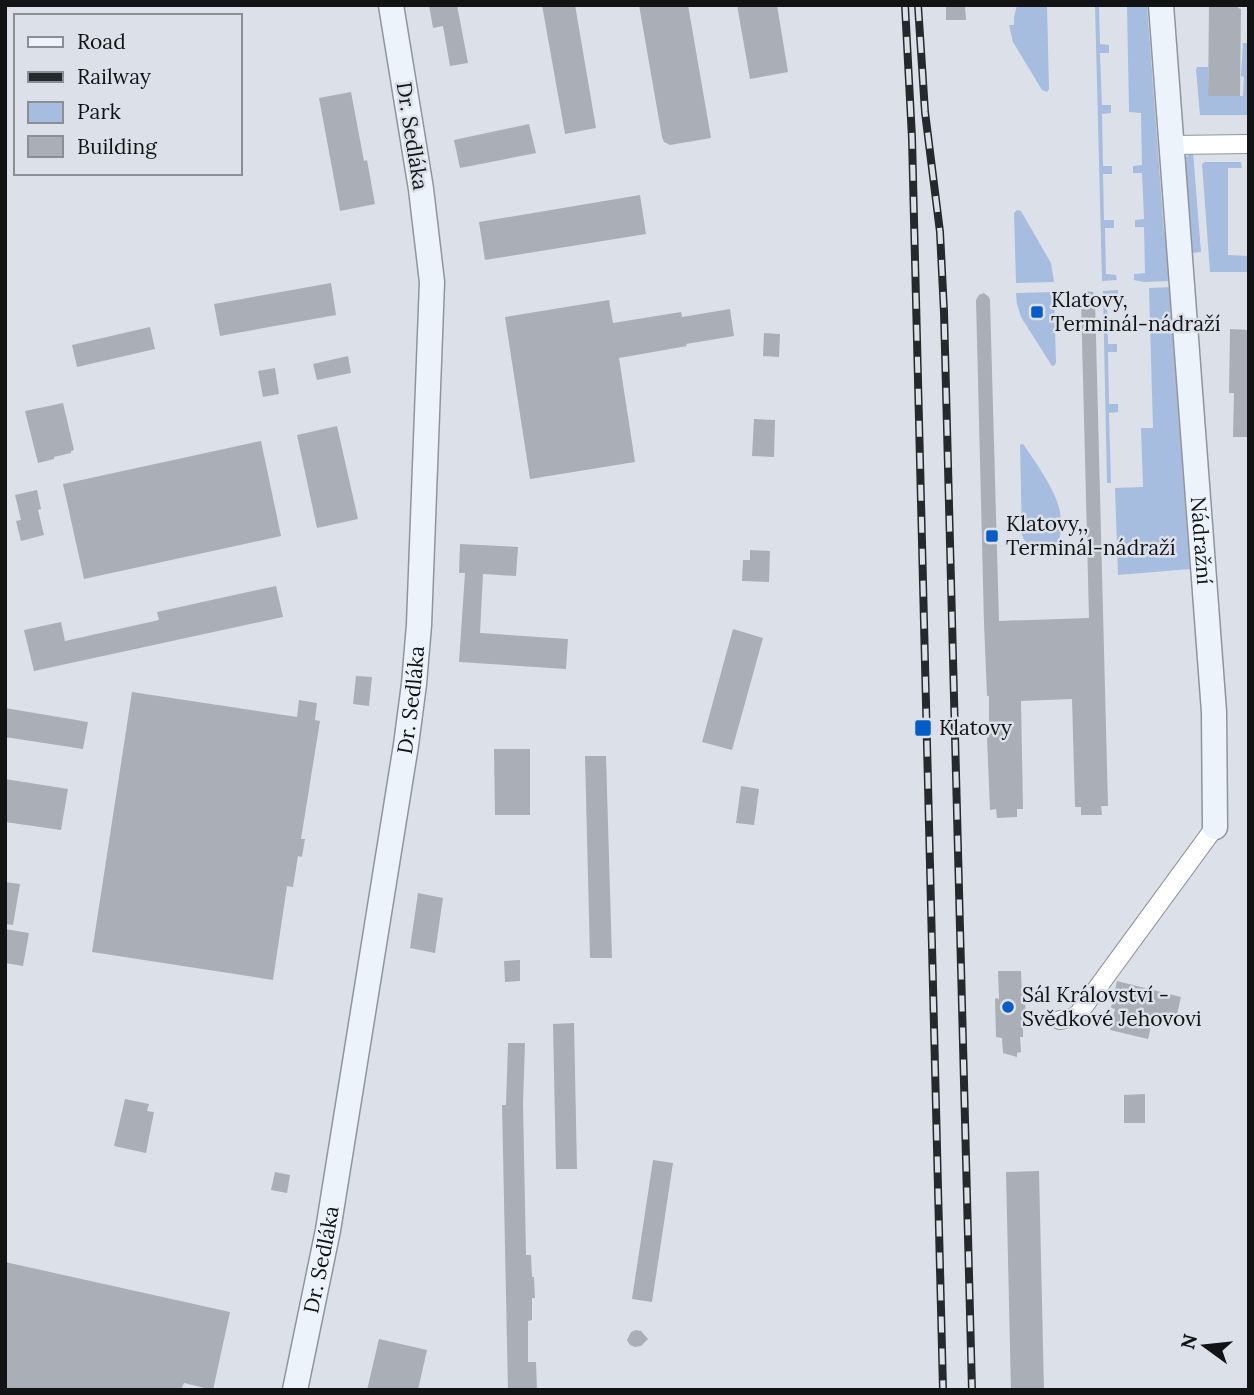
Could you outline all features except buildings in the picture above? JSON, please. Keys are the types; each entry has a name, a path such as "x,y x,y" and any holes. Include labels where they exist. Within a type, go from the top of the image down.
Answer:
{"street":[{"name":"Dr. Sedláka","path":"295,1390 330,1217 406,746 419,625 432,282 421,189 391,5"},
{"name":"Nádražní","path":"1060,1020 1079,1013 1215,827 1214,712 1161,5"},
{"path":"1173,145 1249,144"}],"green space":[{"path":"1017,5 1047,5 1047,92 1042,90 1013,42 1009,25 1014,25"},
{"path":"1095,5 1099,5 1100,44 1109,45 1109,53 1100,53 1102,105 1111,105 1111,113 1102,114 1103,166 1112,166 1112,174 1103,174 1104,220 1114,220 1114,228 1105,228 1106,274 1116,275 1117,280 1102,281"},
{"path":"1127,5 1147,5 1164,232 1170,234 1170,281 1134,280 1134,274 1145,273 1144,227 1135,227 1135,220 1144,219 1142,173 1133,173 1133,166 1142,165 1141,113 1129,112"},
{"path":"1243,43 1248,43 1249,115 1200,115 1197,67 1208,67 1208,96 1243,96"},
{"path":"1193,152 1201,252 1192,253 1184,158"},
{"path":"1241,162 1242,168 1228,168 1228,255 1249,256 1249,272 1210,272 1202,164"},
{"path":"1021,211 1051,263 1054,282 1016,283 1014,213"},
{"path":"1174,287 1170,302 1190,569 1118,575 1115,488 1143,487 1141,428 1153,428 1149,288"},
{"path":"1118,290 1116,297 1107,298 1108,344 1117,344 1117,352 1108,352 1109,404 1118,404 1118,412 1109,413 1111,483 1107,483 1103,291"},
{"path":"1054,292 1056,362 1052,366 1021,317 1016,293"},
{"path":"1023,444 1050,486 1060,512 1059,539 1056,545 1046,551 1029,546 1022,535 1020,445"}],"railway":[{"path":"905,5 912,138 943,1390"},
{"path":"918,5 925,112 940,232 944,312 972,1390"}],"place":[{"name":"Klatovy, Terminál-nádraží","path":"1037,312"},
{"name":"Klatovy,, Terminál-nádraží","path":"992,536"},
{"name":"Klatovy","path":"923,728"},
{"name":"Sál Království - Svědkové Jehovovi","path":"1008,1007"}]}
